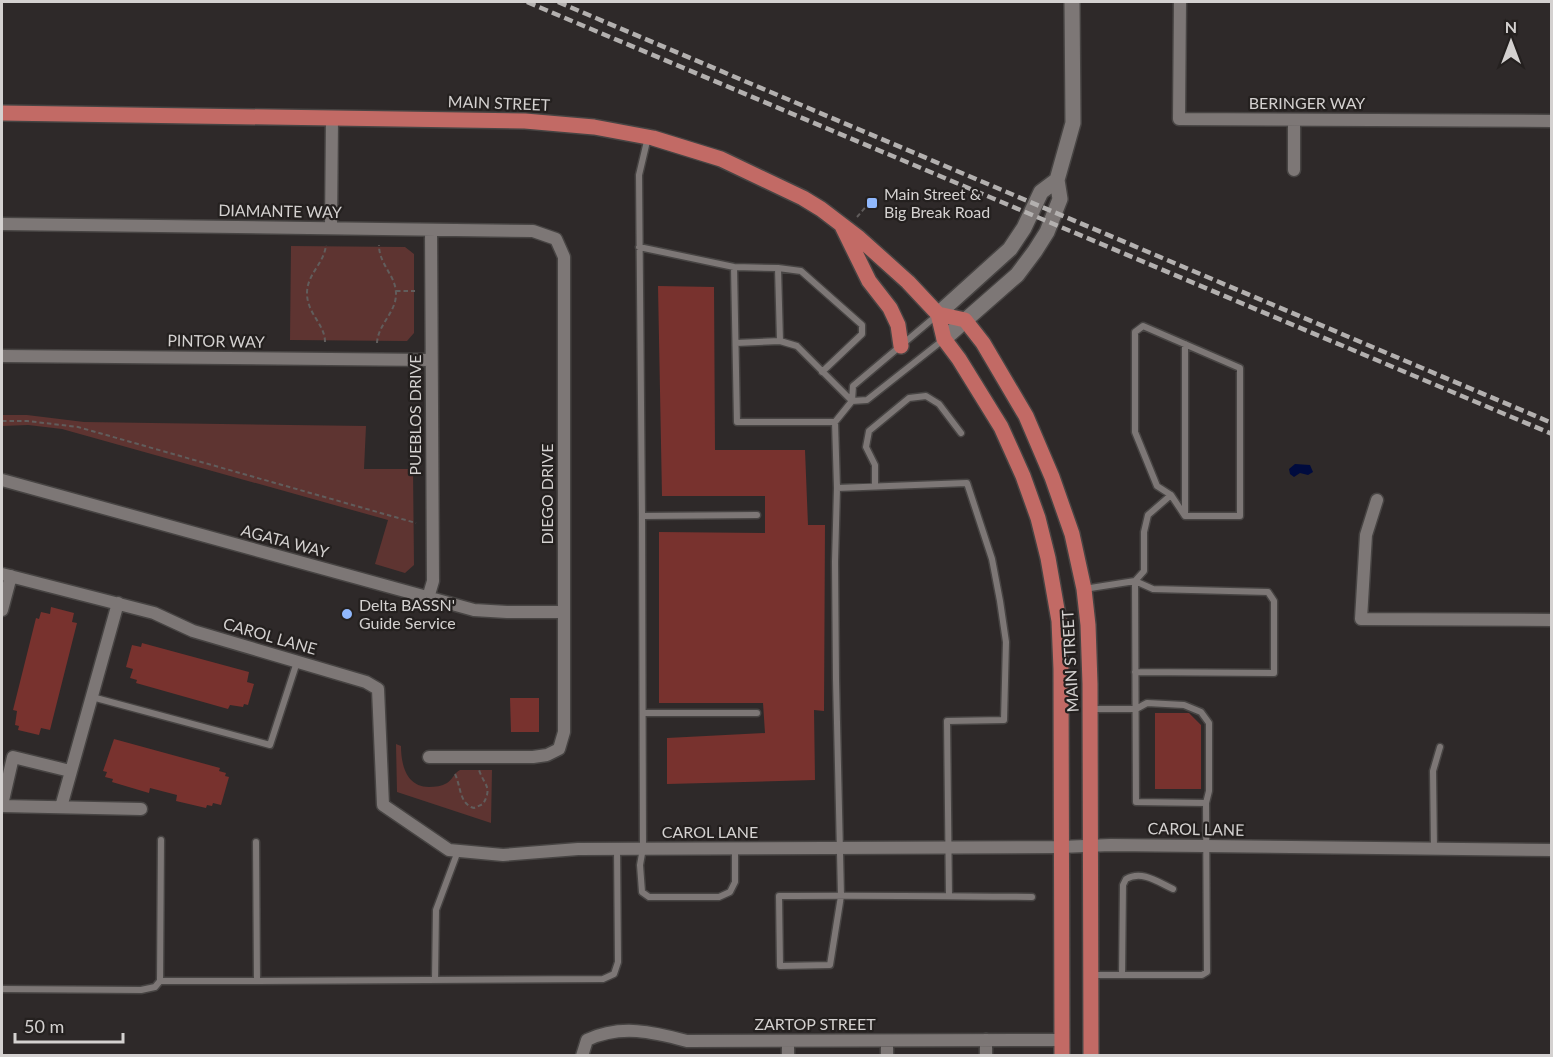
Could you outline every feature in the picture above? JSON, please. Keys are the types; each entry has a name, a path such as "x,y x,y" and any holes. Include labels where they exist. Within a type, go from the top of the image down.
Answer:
{"main road":[{"name":"MAIN STREET","path":"2,113 525,121 594,127 648,137 722,159 804,198 844,226 908,282 938,315 944,339 959,359 1001,428 1023,476 1038,518 1048,558 1059,621 1062,1048"},
{"path":"844,226 868,280 890,308 898,325 901,346"},
{"path":"938,315 965,320"},
{"name":"MAIN STREET","path":"965,320 983,343 1026,416 1052,477 1072,534 1084,589 1088,626 1090,709 1091,1056"}],"street":[{"path":"944,339 1017,275 1047,232 1060,199 1057,180 1073,123 1072,2"},
{"name":"BERINGER WAY","path":"1180,2 1179,119 1551,122"},
{"path":"331,228 332,118"},
{"path":"1294,120 1294,170"},
{"path":"938,315 1010,249 1024,228 1041,192 1057,180"},
{"name":"DIAMANTE WAY","path":"2,224 533,231 556,239"},
{"name":"PUEBLOS DRIVE","path":"428,598 433,581 431,230"},
{"name":"DIEGO DRIVE","path":"429,757 548,755 559,749 564,732 564,257 556,239"},
{"name":"PINTOR WAY","path":"2,356 431,360"},
{"name":"AGATA WAY","path":"2,480 474,610 563,612"},
{"path":"1377,500 1366,535 1361,619 1551,620"},
{"name":"CAROL LANE","path":"2,610 6,575 118,603 154,614 192,631 366,682 378,689 383,805 449,850 503,855 578,849 643,848 1206,846 1551,850"},
{"path":"61,807 118,603"},
{"path":"70,771 13,757 2,805 141,809"},
{"name":"ZARTOP STREET","path":"582,1056 587,1040 598,1035 627,1030 651,1031 687,1041 986,1040 1062,1048"},
{"path":"986,1040 986,1056"},
{"path":"687,1041 688,1056"},
{"path":"788,1041 788,1056"},
{"path":"887,1041 887,1056"}],"lane":[{"path":"648,137 639,175 644,713 643,848 640,865 642,892 649,897 719,897 730,892 735,882 735,848"},
{"path":"639,247 734,267 778,268 801,272 862,325 862,334 822,372"},
{"path":"734,267 737,422 835,422"},
{"path":"778,268 780,341"},
{"path":"938,315 853,386 852,401 835,422 841,896 830,965 780,966 780,896 841,896 949,896 1032,897"},
{"path":"1143,326 1240,368 1240,516 1185,516 1171,495 1157,486 1135,432 1135,332 1143,326"},
{"path":"736,343 780,341 797,346 852,401 867,400 944,339"},
{"path":"1185,344 1185,516"},
{"path":"875,486 874,465 866,447 869,431 909,398 926,396 939,404 962,433"},
{"path":"837,488 967,483 992,559 1006,642 1004,720 947,721 949,896"},
{"path":"1084,589 1135,580 1144,572 1144,532 1148,515 1171,495"},
{"path":"642,516 757,515"},
{"path":"1135,580 1137,802 1206,803"},
{"path":"1135,580 1153,589 1268,592 1274,601 1274,673 1135,672"},
{"path":"92,697 270,745 297,661"},
{"path":"1090,709 1136,709 1147,703 1184,705 1201,712 1209,723 1209,791 1206,803 1207,972 1202,975 1091,975"},
{"path":"644,713 757,713"},
{"path":"1434,849 1433,771 1440,747"},
{"path":"2,989 141,990 155,987 160,981 161,840"},
{"path":"256,842 257,981"},
{"path":"160,981 603,979 614,974 618,962 617,849"},
{"path":"435,980 436,910 458,851"},
{"path":"1122,975 1123,885 1125,879 1137,875 1146,876 1173,889"}],"path":[{"path":"844,226 869,203"},
{"path":"325,342 323,330 310,310 307,295 308,282 321,263 326,244"},
{"path":"377,343 382,326 395,306 396,291 393,278 381,261 379,245"},
{"path":"396,291 415,291"},
{"path":"2,421 27,421 78,427 416,523"},
{"path":"455,774 463,800 467,806 474,808 483,804 488,792 487,784 479,770"}],"shaded area":[{"path":"291,246 405,247 414,254 414,333 407,341 290,340"},
{"path":"2,415 27,415 84,422 366,426 364,469 413,469 414,565 405,573 375,564 388,520 62,429 28,425 2,426"},
{"path":"1295,464 1310,465 1313,472 1308,475 1300,473 1294,477 1290,474 1289,469"},
{"path":"396,744 401,746 406,773 410,779 421,786 441,786 460,770 492,770 491,823 397,792"}],"building":[{"path":"658,286 714,287 715,450 805,450 808,525 825,525 824,711 814,710 815,780 667,784 667,738 765,733 763,703 659,703 659,532 765,533 765,496 662,496"},
{"path":"51,607 74,613 72,622 77,623 50,730 41,728 39,735 18,730 19,726 15,725 17,711 13,710 36,618 39,619 41,612 50,614"},
{"path":"142,643 249,672 247,682 254,684 248,705 244,704 243,707 230,705 228,709 136,683 137,680 130,678 133,669 126,667 132,645 141,647"},
{"path":"510,698 539,698 539,732 511,732"},
{"path":"1155,713 1189,713 1201,725 1201,789 1155,789"},
{"path":"114,739 220,768 219,771 226,773 225,776 229,777 221,805 213,803 212,806 207,805 206,808 176,801 177,795 150,788 149,793 112,782 113,779 105,777 107,772 103,771"}],"railway":[{"path":"527,2 1552,434"},
{"path":"558,2 1552,423"}],"place":[{"name":"Main Street & Big Break Road","path":"872,203"},
{"name":"Delta BASSN' Guide Service","path":"347,614"}]}
